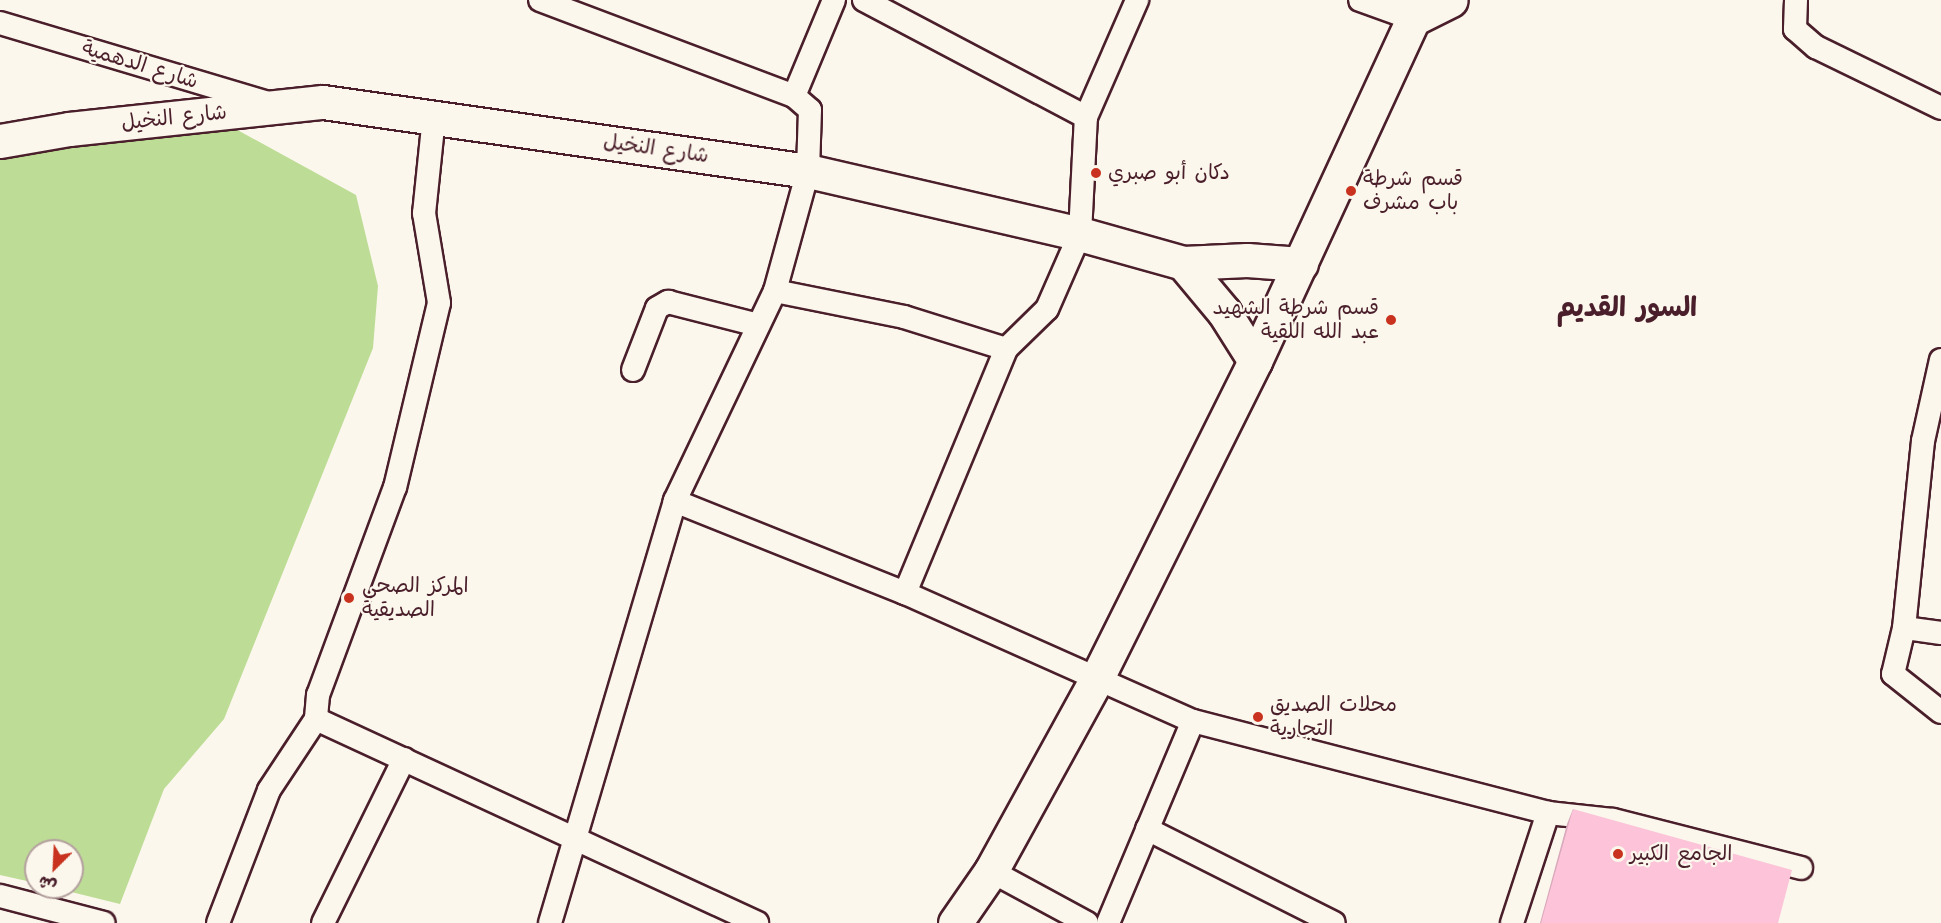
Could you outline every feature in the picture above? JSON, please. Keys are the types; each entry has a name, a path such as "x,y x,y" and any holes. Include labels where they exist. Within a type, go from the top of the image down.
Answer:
{"street":[{"path":"540,0 794,96 810,110 808,171 775,291 675,501 550,923"},
{"path":"794,96 834,0"},
{"path":"864,0 1086,117"},
{"path":"905,593 1006,349 1047,309 1080,234 1086,117 1137,0"},
{"path":"1360,0 1407,9 1451,0"},
{"path":"1796,0 1794,29 1816,47 1941,108"},
{"path":"955,923 991,871 1097,678 1254,361 1301,264 1407,9"},
{"name":"شارع الدهمية","path":"0,23 281,106"},
{"name":"شارع النخيل","path":"0,141 69,129 322,102 808,171 1080,234 1183,262 1301,264"},
{"path":"218,923 269,790 316,719 318,695 395,488 439,303 424,213 434,117"},
{"path":"1183,262 1224,312 1254,361"},
{"path":"775,291 904,317 1006,349"},
{"path":"633,370 657,308 668,302 758,325"},
{"path":"1941,360 1923,441 1904,628 1893,674 1941,712"},
{"path":"675,501 905,593 1193,721 1548,813 1612,820 1801,868"},
{"path":"1904,628 1941,633"},
{"path":"316,719 573,840 724,916 757,923"},
{"path":"1108,923 1193,721"},
{"path":"323,923 404,759"},
{"path":"1512,923 1548,813"},
{"path":"1147,829 1334,923"},
{"path":"991,871 1087,923"},
{"path":"0,896 104,923"}],"green space":[{"path":"232,127 356,195 378,286 373,348 224,719 164,789 120,904 84,895 84,839 24,839 24,880 0,875 0,156 83,138"}],"building":[{"name":"الجامع الكبير","path":"1573,809 1792,870 1778,923 1541,923"}],"place":[{"name":"دكان أبو صبري","path":"1096,173"},
{"name":"قسم شرطة باب مشرف","path":"1351,191"},
{"name":"قسم شرطة الشهيد عبد الله اللقية","path":"1391,320"},
{"name":"المركز الصحي الصديقية","path":"349,598"},
{"name":"محلات الصديق التجارية","path":"1258,717"},
{"name":"الجامع الكبير","path":"1618,854"}],"district":[{"name":"السور القديم","path":"1627,309"}]}
